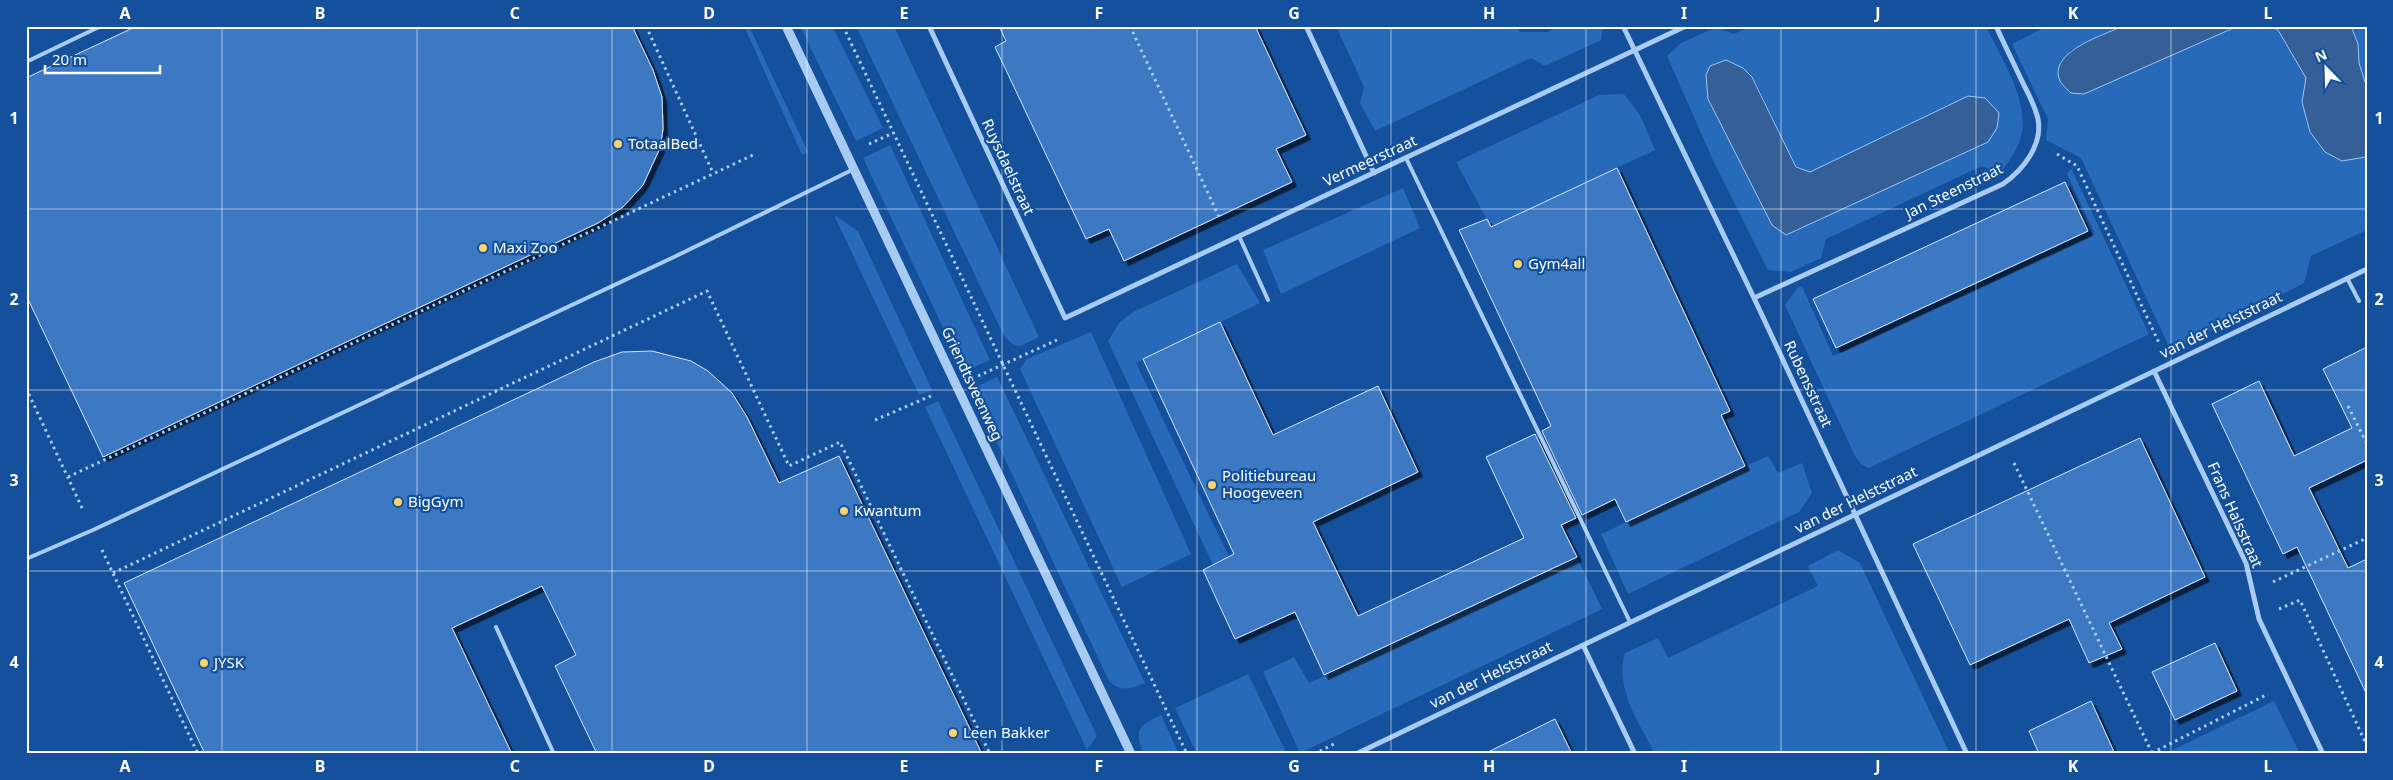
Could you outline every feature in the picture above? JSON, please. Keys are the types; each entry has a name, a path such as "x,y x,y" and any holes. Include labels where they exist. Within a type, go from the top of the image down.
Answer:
{"street":[{"name":"Griendtsveenweg","path":"786,26 1131,754"},
{"name":"Ruysdaelstraat","path":"929,26 1065,318"},
{"path":"1306,26 1374,173"},
{"name":"Rubensstraat","path":"1623,26 1754,298 1967,754"},
{"name":"Vermeerstraat","path":"1065,318 1686,26"},
{"name":"Jan Steenstraat","path":"1754,298 2003,184 2016,175 2025,163 2035,142 2038,120 2034,105 1996,26"},
{"name":"van der Helststraat","path":"1356,754 2367,268"},
{"name":"Frans Halsstraat","path":"2154,371 2246,564 2259,619 2323,754"},
{"path":"1583,645 1635,754"}],"lane":[{"path":"26,62 101,26"},
{"path":"1406,158 1630,622"},
{"path":"26,559 93,530 674,257 854,168"},
{"path":"1239,236 1268,300"},
{"path":"2347,278 2359,301"},
{"path":"496,628 554,754"}],"path":[{"path":"646,26 713,173"},
{"path":"843,26 1187,754"},
{"path":"1130,26 1230,240"},
{"path":"2035,142 2077,166 2168,364"},
{"path":"68,477 753,155"},
{"path":"113,573 707,291 789,466 840,442 990,754"},
{"path":"26,388 198,754"},
{"path":"2348,406 2367,444"},
{"path":"2004,442 2152,753 2289,683"},
{"path":"2252,592 2367,538"},
{"path":"2259,619 2300,600 2367,746"}],"shaded area":[{"path":"744,26 749,26 808,152 802,155"},
{"path":"800,26 832,26 883,128 856,141"},
{"path":"856,26 894,26 1039,337 1019,346 1008,340 1003,334"},
{"path":"1336,26 1515,26 1520,32 1548,32 1556,26 1603,28 1601,40 1545,66 1531,58 1375,131 1360,103 1364,87"},
{"path":"1751,26 1986,26 2012,78 2021,106 2023,119 2019,143 2000,174 1982,166 1826,239 1821,258 1791,272 1768,270 1712,158 1667,56 1681,43 1716,27 1734,34","holes":["1726,60 1743,68 1757,84 1796,167 1810,172 1968,96 1985,98 1999,113 1772,225 1710,66"]},
{"path":"2047,26 2123,26 2069,51 2084,94 2238,26 2269,26 2278,30 2306,78 2304,109 2312,134 2325,152 2367,156 2367,230 2311,256 2304,283 2171,351 2081,158 2046,140 2048,119 2012,44"},
{"path":"2123,26 2238,26 2084,94 2071,93 2060,81 2058,71 2062,61 2069,53 2080,46"},
{"path":"2269,26 2351,26 2358,44 2359,63 2367,88 2366,157 2342,161 2325,152 2310,132 2302,102 2306,78 2278,30"},
{"path":"2351,26 2367,26 2367,88 2359,63 2358,44"},
{"path":"1726,60 1743,68 1752,77 1796,167 1810,172 1968,96 1985,98 1999,113 1997,128 1988,142 1786,235 1772,225 1708,99 1706,75 1710,66"},
{"path":"1624,94 1641,117 1655,150 1491,227 1456,162 1599,95"},
{"path":"890,145 990,360 964,372 863,158"},
{"path":"2072,170 2149,334 1869,468 1861,464 1855,456 1785,305 1798,287 1802,286 1833,356 2095,234 2067,174"},
{"path":"1403,188 1420,228 1281,294 1263,250"},
{"path":"834,215 858,231 932,390 919,395"},
{"path":"1237,264 1260,303 1136,363 1229,557 1213,565 1108,341 1119,323 1133,312"},
{"path":"1091,332 1191,554 1122,587 1020,369 1027,359"},
{"path":"997,377 1145,683 1135,687 1122,688 1109,681 972,389"},
{"path":"938,401 1097,736 1087,750 925,407"},
{"path":"1768,456 1778,473 1802,463 1812,493 1799,512 1628,594 1601,534"},
{"path":"1838,550 1860,563 1950,754 1655,754 1636,718 1626,692 1623,679 1625,653 1658,638 1668,658 1818,586 1808,566"},
{"path":"1577,557 1602,609 1300,753 1263,672 1294,657 1309,683"},
{"path":"1248,674 1287,754 1197,754 1175,708"},
{"path":"2274,701 2300,754 2164,754"},
{"path":"1161,715 1179,754 1144,754 1139,739 1140,729 1143,725"}],"building":[{"path":"137,26 632,26 653,70 662,97 663,129 660,148 643,185 623,207 598,223 103,457 26,295 26,78"},
{"path":"999,26 1255,26 1306,135 1276,149 1292,182 1124,261 1109,229 1086,239 995,47 1006,41"},
{"path":"1617,168 1730,411 1721,415 1745,466 1626,522 1615,499 1582,515 1542,431 1551,426 1459,230 1487,219 1491,227"},
{"path":"2065,182 2088,231 1836,348 1813,299"},
{"path":"1220,322 1273,435 1378,386 1418,472 1313,522 1358,616 1524,538 1486,457 1535,434 1576,518 1561,525 1577,557 1324,675 1295,612 1235,639 1203,570 1234,554 1143,359"},
{"path":"2367,347 2367,460 2309,488 2348,568 2367,559 2367,695 2297,547 2283,554 2212,404 2259,381 2294,456 2352,428 2323,369"},
{"path":"652,351 691,361 708,371 732,393 747,417 779,483 839,456 982,754 597,754 555,666 576,655 542,586 452,628 512,754 205,754 124,583 594,362 622,352"},
{"path":"2140,438 2205,577 2109,623 2122,649 2089,663 2069,619 1970,665 1913,544"},
{"path":"2215,643 2237,691 2175,720 2152,672"},
{"path":"2091,701 2115,754 2039,754 2029,731"},
{"path":"1555,719 1572,754 1484,754"}],"place":[{"name":"TotaalBed","path":"618,144"},
{"name":"Maxi Zoo","path":"483,248"},
{"name":"Gym4all","path":"1518,264"},
{"name":"Politiebureau Hoogeveen","path":"1212,485"},
{"name":"BigGym","path":"398,502"},
{"name":"Kwantum","path":"844,511"},
{"name":"JYSK","path":"204,663"},
{"name":"Leen Bakker","path":"953,733"}]}
